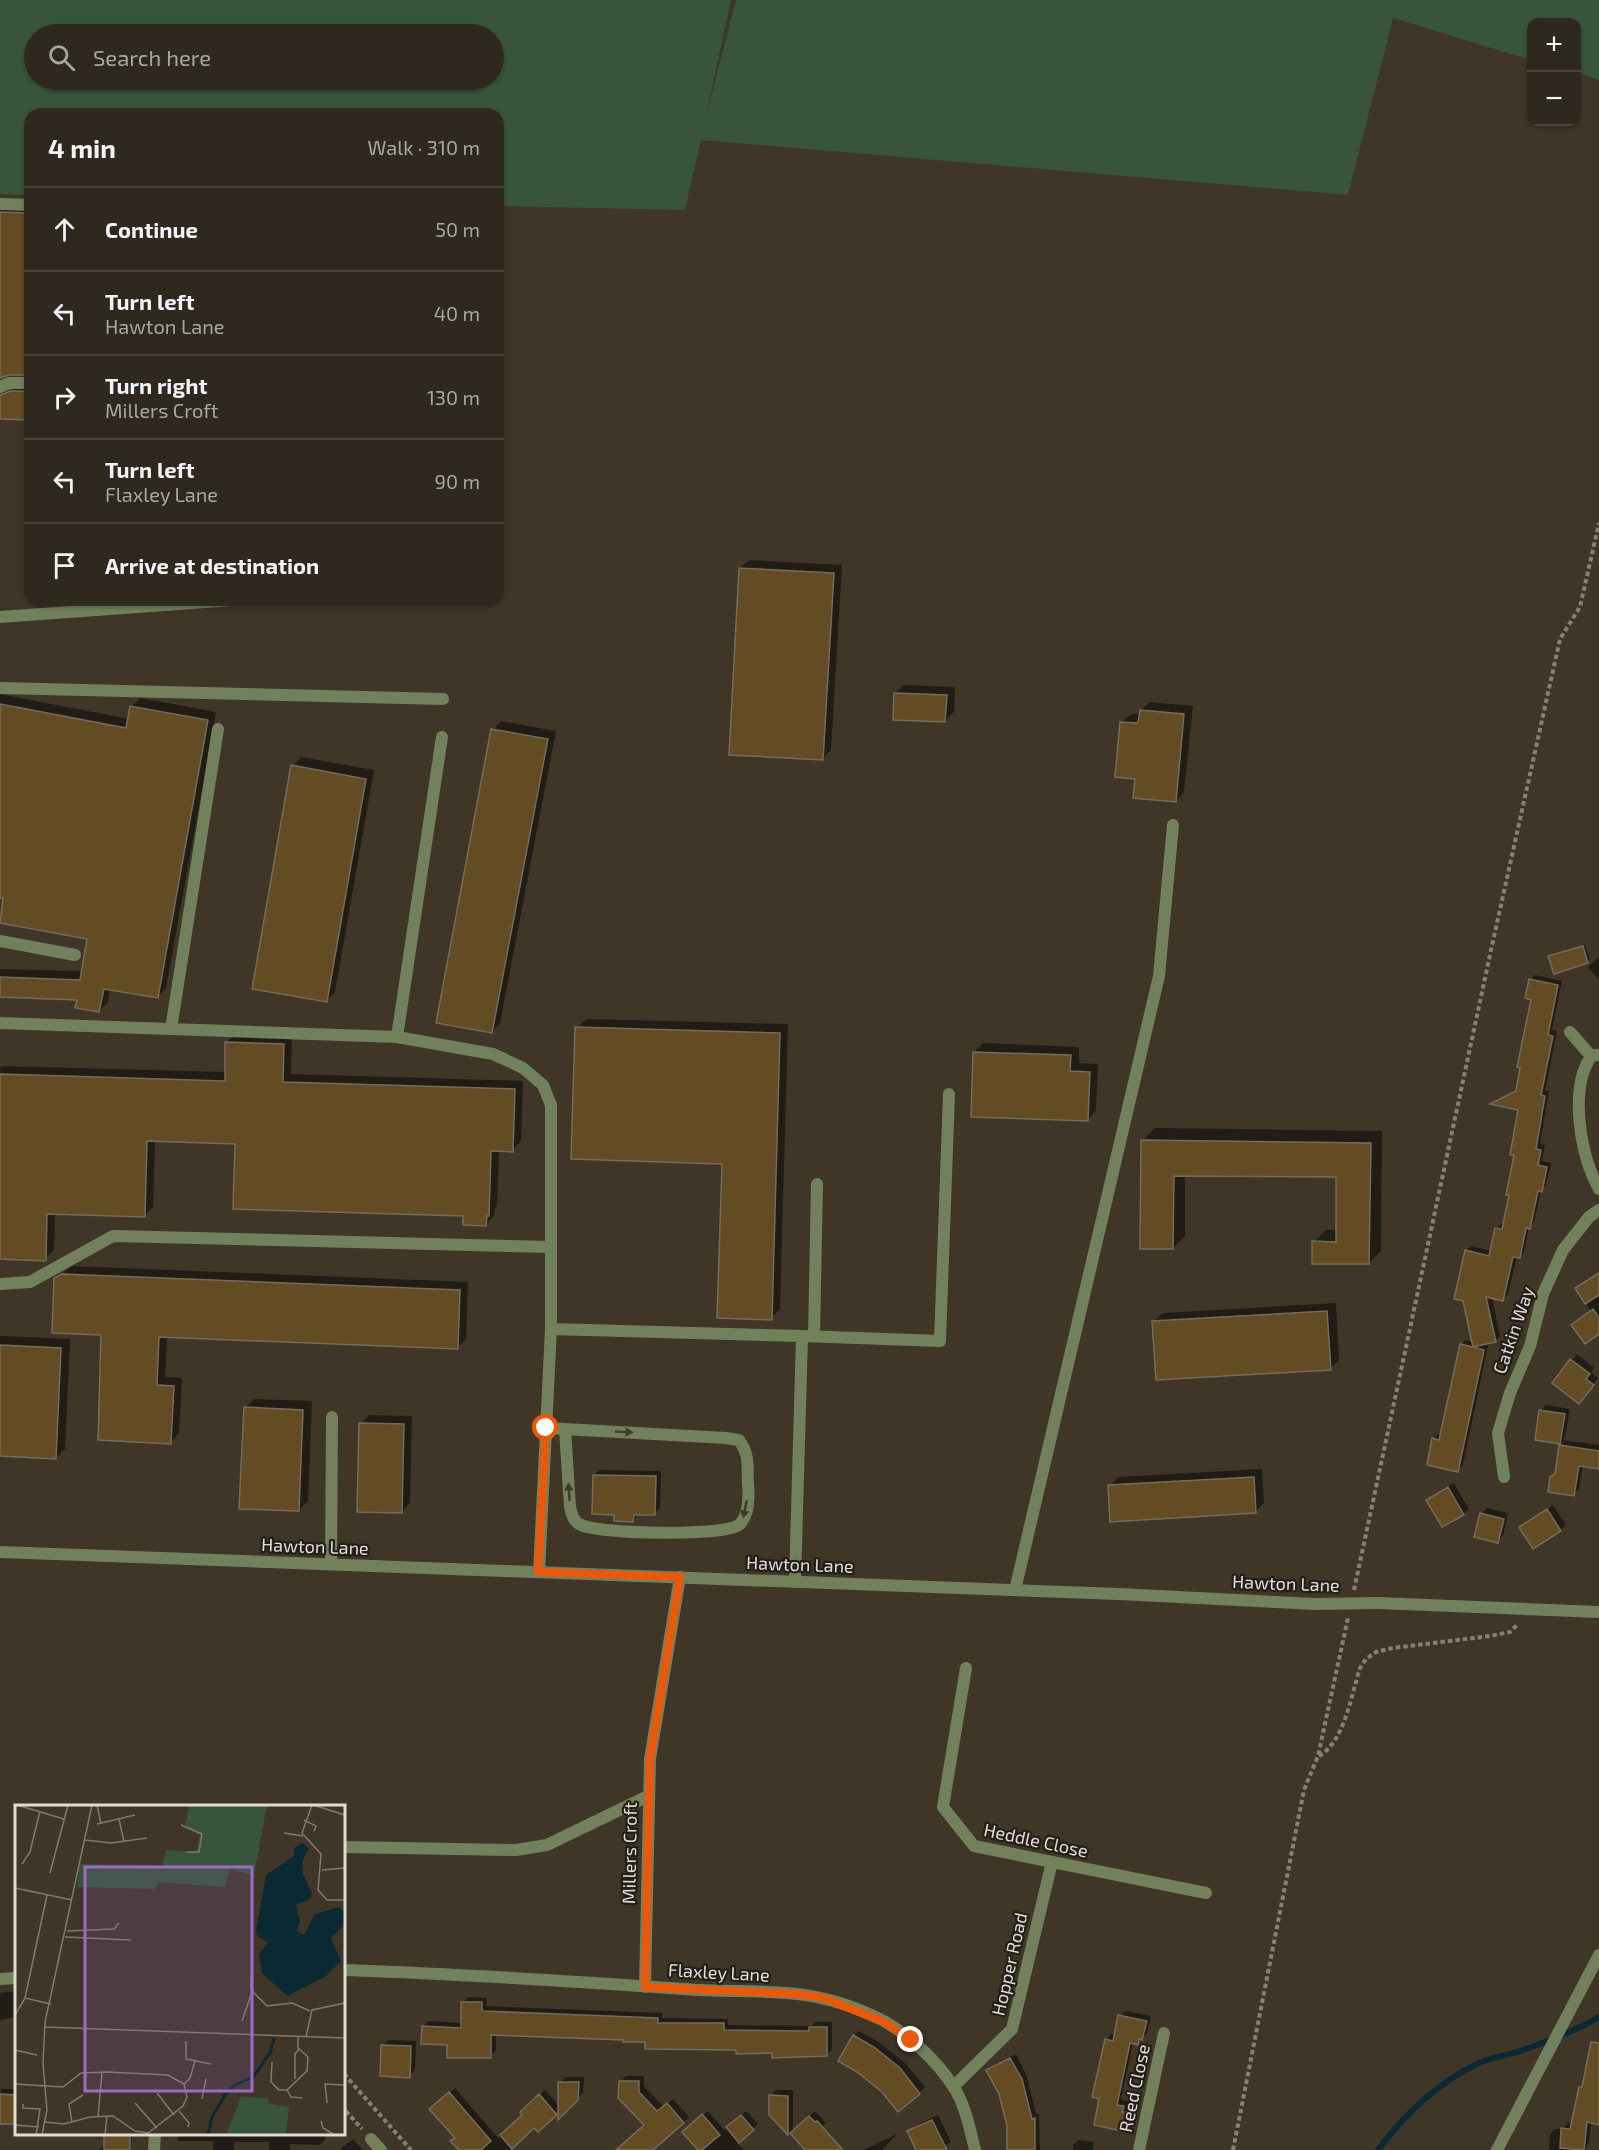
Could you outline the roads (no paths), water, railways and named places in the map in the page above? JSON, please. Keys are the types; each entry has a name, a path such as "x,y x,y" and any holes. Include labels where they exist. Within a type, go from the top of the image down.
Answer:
{"street":[{"path":"0,204 24,206"},
{"path":"0,387 9,383 24,383"},
{"path":"0,617 151,606"},
{"path":"0,688 443,699"},
{"path":"171,1029 218,729"},
{"path":"397,1037 442,737"},
{"path":"1016,1590 1159,975 1173,825"},
{"path":"0,941 75,955"},
{"path":"0,1023 397,1037 493,1054 523,1068 543,1085 551,1105 551,1329 538,1572"},
{"path":"1570,1032 1595,1055 1582,1074 1578,1110 1583,1147 1592,1177 1599,1189"},
{"path":"551,1329 940,1341 949,1094"},
{"path":"795,1582 817,1185"},
{"name":"Catkin Way","path":"1504,1477 1498,1433 1510,1393 1530,1346 1543,1294 1563,1250 1589,1217 1599,1210"},
{"path":"0,1284 30,1282 113,1236 551,1247"},
{"path":"331,1564 332,1418"},
{"path":"546,1428 739,1440 747,1451 747,1510 742,1523 732,1529 704,1532 598,1531 581,1525 573,1519 570,1507 565,1430"},
{"name":"Hawton Lane","path":"0,1552 1016,1590 1316,1604 1378,1603 1599,1612"},
{"name":"Millers Croft","path":"645,1987 650,1759 680,1577"},
{"name":"Heddle Close","path":"966,1668 944,1807 974,1846 1206,1893"},
{"path":"345,1847 530,1849 547,1845 648,1796"},
{"name":"Hopper Road","path":"954,2086 1012,2029 1052,1862"},
{"path":"1497,2150 1599,1955"},
{"name":"Flaxley Lane","path":"345,1970 500,1976 645,1987 797,1994 824,1998 874,2017 911,2040 931,2059 954,2086 970,2128 975,2150"},
{"path":"0,1979 15,1978"},
{"name":"Reed Close","path":"1139,2150 1164,2033"},
{"path":"154,2150 155,2135"},
{"path":"371,2139 381,2150"}],"waterway":[{"path":"1378,2150 1423,2100 1464,2071 1484,2061 1518,2052 1552,2039 1599,2017"}]}
